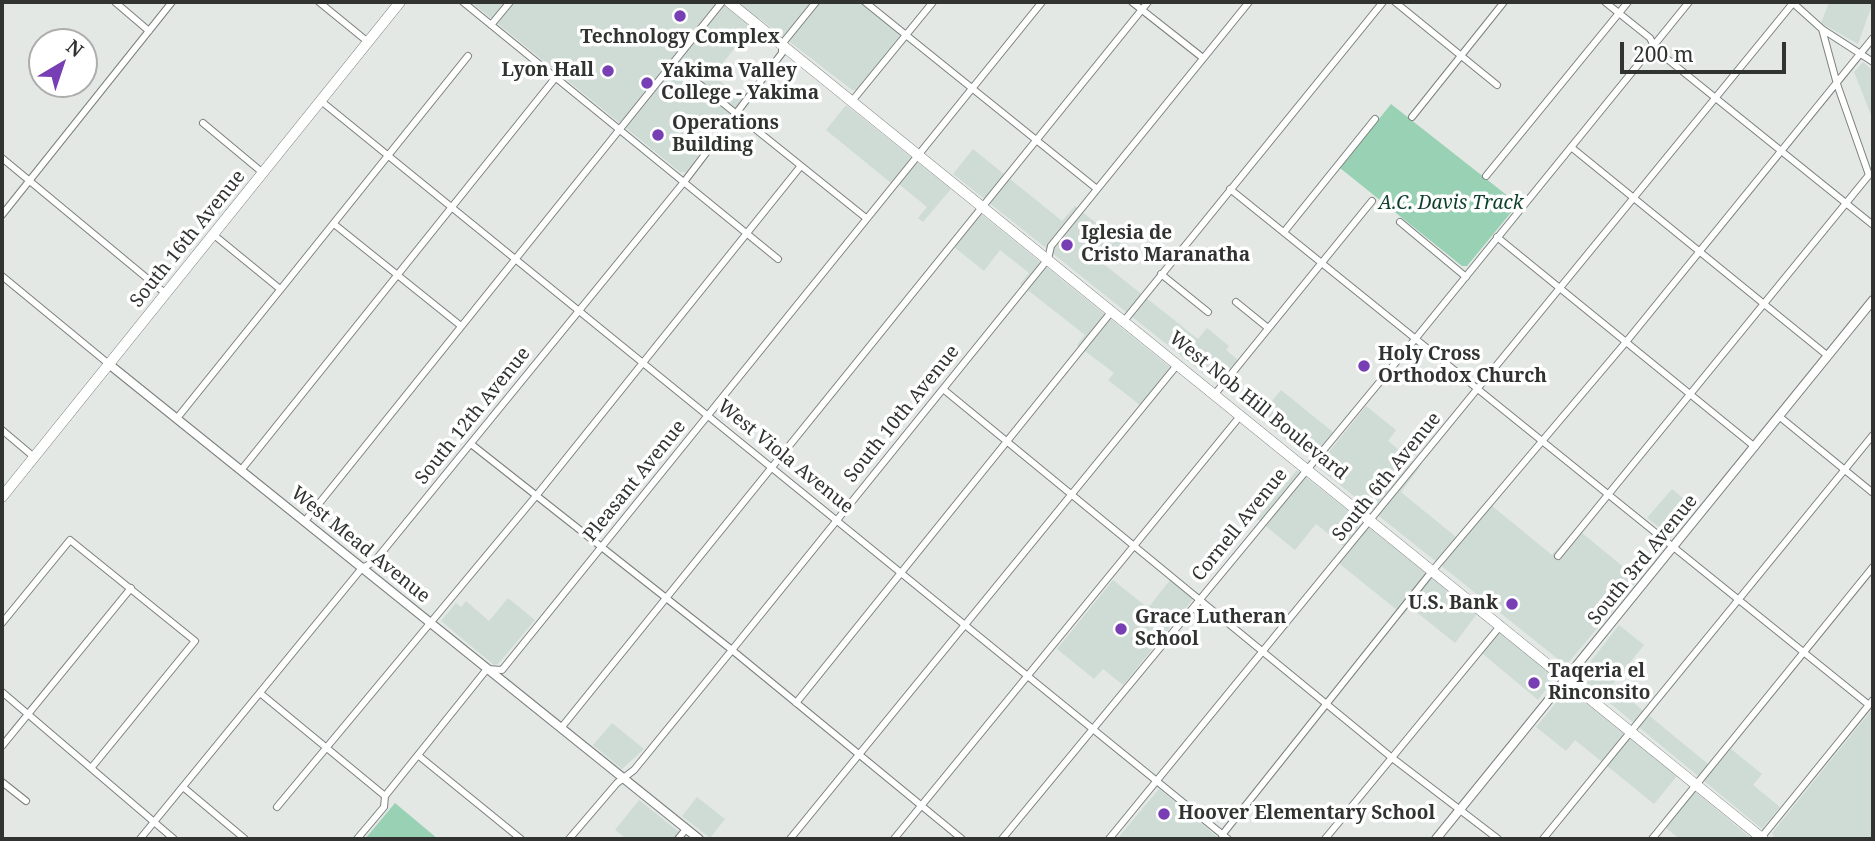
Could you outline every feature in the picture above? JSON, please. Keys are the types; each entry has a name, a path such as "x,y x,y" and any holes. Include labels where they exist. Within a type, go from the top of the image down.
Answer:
{"main road":[{"name":"South 16th Avenue","path":"2,497 400,2"},
{"name":"West Nob Hill Boulevard","path":"729,2 1567,678 1762,839"}],"street":[{"path":"115,2 149,31"},
{"path":"2,215 172,2"},
{"path":"319,2 368,42"},
{"path":"463,2 778,259"},
{"path":"492,25 510,2"},
{"path":"305,521 722,2"},
{"name":"South 12th Avenue","path":"140,839 362,568 374,562 684,181 782,53 782,44 816,2"},
{"path":"865,2 1097,189"},
{"path":"852,101 933,2"},
{"name":"Pleasant Avenue","path":"358,839 384,807 385,796 487,669 502,670 1042,2"},
{"path":"1132,2 1203,58"},
{"path":"561,728 1148,2"},
{"name":"South 10th Avenue","path":"569,839 617,783 624,779 732,650 1048,259 1051,246 1249,2"},
{"path":"1124,321 1382,2"},
{"path":"1395,2 1497,85"},
{"path":"1412,117 1504,2"},
{"path":"1605,2 1654,44 1656,50 1873,225"},
{"path":"1486,176 1628,2"},
{"name":"Cornell Avenue","path":"1002,839 1416,338 1689,2"},
{"path":"1792,2 1822,29 1873,62"},
{"name":"South 6th Avenue","path":"1109,839 1264,653 1792,2"},
{"path":"1558,556 1870,175 1837,84 1822,29"},
{"path":"1225,837 1433,570 1626,342 1873,38"},
{"path":"178,417 468,56"},
{"path":"673,64 866,218"},
{"path":"242,469 556,77"},
{"name":"West Viola Avenue","path":"321,101 1225,837"},
{"path":"1284,232 1376,120"},
{"path":"203,123 263,173"},
{"path":"1570,147 1828,356"},
{"path":"2,158 166,294"},
{"path":"277,807 536,496 800,167"},
{"path":"1230,189 1804,652 1871,703 1762,839"},
{"path":"1215,394 1373,201"},
{"path":"1400,222 1466,277"},
{"path":"334,224 461,326"},
{"path":"214,235 280,289"},
{"path":"1497,237 1755,447"},
{"path":"1161,274 1208,312"},
{"name":"West Mead Avenue","path":"2,276 699,839"},
{"name":"South 3rd Avenue","path":"1436,839 1873,300"},
{"path":"1236,302 1268,328"},
{"path":"796,703 1112,311"},
{"path":"790,839 1178,364"},
{"path":"943,389 1391,757 1498,839"},
{"path":"894,839 1241,415"},
{"path":"1780,417 1873,493"},
{"path":"2,429 34,457"},
{"path":"1543,839 1873,435"},
{"path":"471,444 603,546 962,839"},
{"path":"2,623 70,540 195,641 92,767"},
{"path":"1652,839 1873,567"},
{"path":"2,746 131,588"},
{"path":"1325,839 1501,625"},
{"path":"2,692 174,839"},
{"path":"260,693 385,796"},
{"path":"419,756 521,839"},
{"path":"2,782 26,801"},
{"path":"183,788 245,839"},
{"path":"678,839 686,829"}],"shaded area":[{"name":"Yakima Valley College - Yakima","path":"471,2 863,2 902,33 856,90 852,90 759,18 713,75 743,99 715,134 696,120 679,140 698,156 686,172 680,172"},
{"path":"1829,2 1873,2 1858,44 1821,23"},
{"path":"1863,62 1873,71 1873,120 1854,72"},
{"path":"846,105 951,189 923,222 918,218 927,207 894,180 891,183 826,130"},
{"path":"973,149 1062,221 1075,206 1121,243 1105,265 1198,339 1207,328 1229,346 1226,350 1244,365 1224,390 953,174"},
{"path":"976,210 1176,372 1145,409 1108,380 1114,373 1077,345 1085,335 1020,284 1029,273 1000,250 984,271 949,243"},
{"path":"1281,390 1333,432 1311,459 1258,418"},
{"path":"1366,406 1396,430 1388,441 1420,467 1401,492 1456,537 1486,501 1552,555 1576,528 1638,579 1569,662 1563,663 1320,469 1320,463"},
{"path":"1297,470 1477,614 1455,643 1410,607 1403,615 1335,560 1345,547 1316,524 1295,550 1257,519"},
{"path":"1672,489 1696,509 1671,537 1647,518"},
{"name":"Grace Lutheran School","path":"1113,580 1148,608 1170,580 1193,599 1123,685 1103,669 1094,679 1057,649"},
{"path":"508,598 535,620 498,664 494,665 441,621 456,603 461,607 466,601 489,621"},
{"path":"1619,625 1644,645 1612,685 1714,769 1731,749 1762,774 1753,785 1780,807 1762,829 1582,680 1581,674"},
{"path":"1494,628 1551,674 1552,682 1538,700 1477,649"},
{"path":"1572,692 1677,776 1654,804 1575,740 1566,751 1536,727 1564,693"},
{"path":"1873,708 1873,839 1775,839 1772,833"},
{"path":"612,723 644,749 622,769 593,745"},
{"name":"Hoover Elementary School","path":"1159,789 1220,839 1117,839"},
{"path":"1692,789 1752,839 1680,839 1662,825"},
{"path":"697,797 725,819 710,838 682,816"},
{"path":"639,800 688,839 627,839 615,830"}],"green space":[{"name":"A.C. Davis Track","path":"1391,104 1518,204 1467,266 1462,266 1340,168"},
{"path":"395,803 438,839 365,839"}],"place":[{"name":"Technology Complex","path":"680,16"},
{"name":"Lyon Hall","path":"608,71"},
{"name":"Yakima Valley College - Yakima","path":"647,83"},
{"name":"Operations Building","path":"658,135"},
{"name":"Iglesia de Cristo Maranatha","path":"1067,245"},
{"name":"Holy Cross Orthodox Church","path":"1364,366"},
{"name":"U.S. Bank","path":"1512,604"},
{"name":"Grace Lutheran School","path":"1121,629"},
{"name":"Taqeria el Rinconsito","path":"1534,683"},
{"name":"Hoover Elementary School","path":"1164,814"}]}
